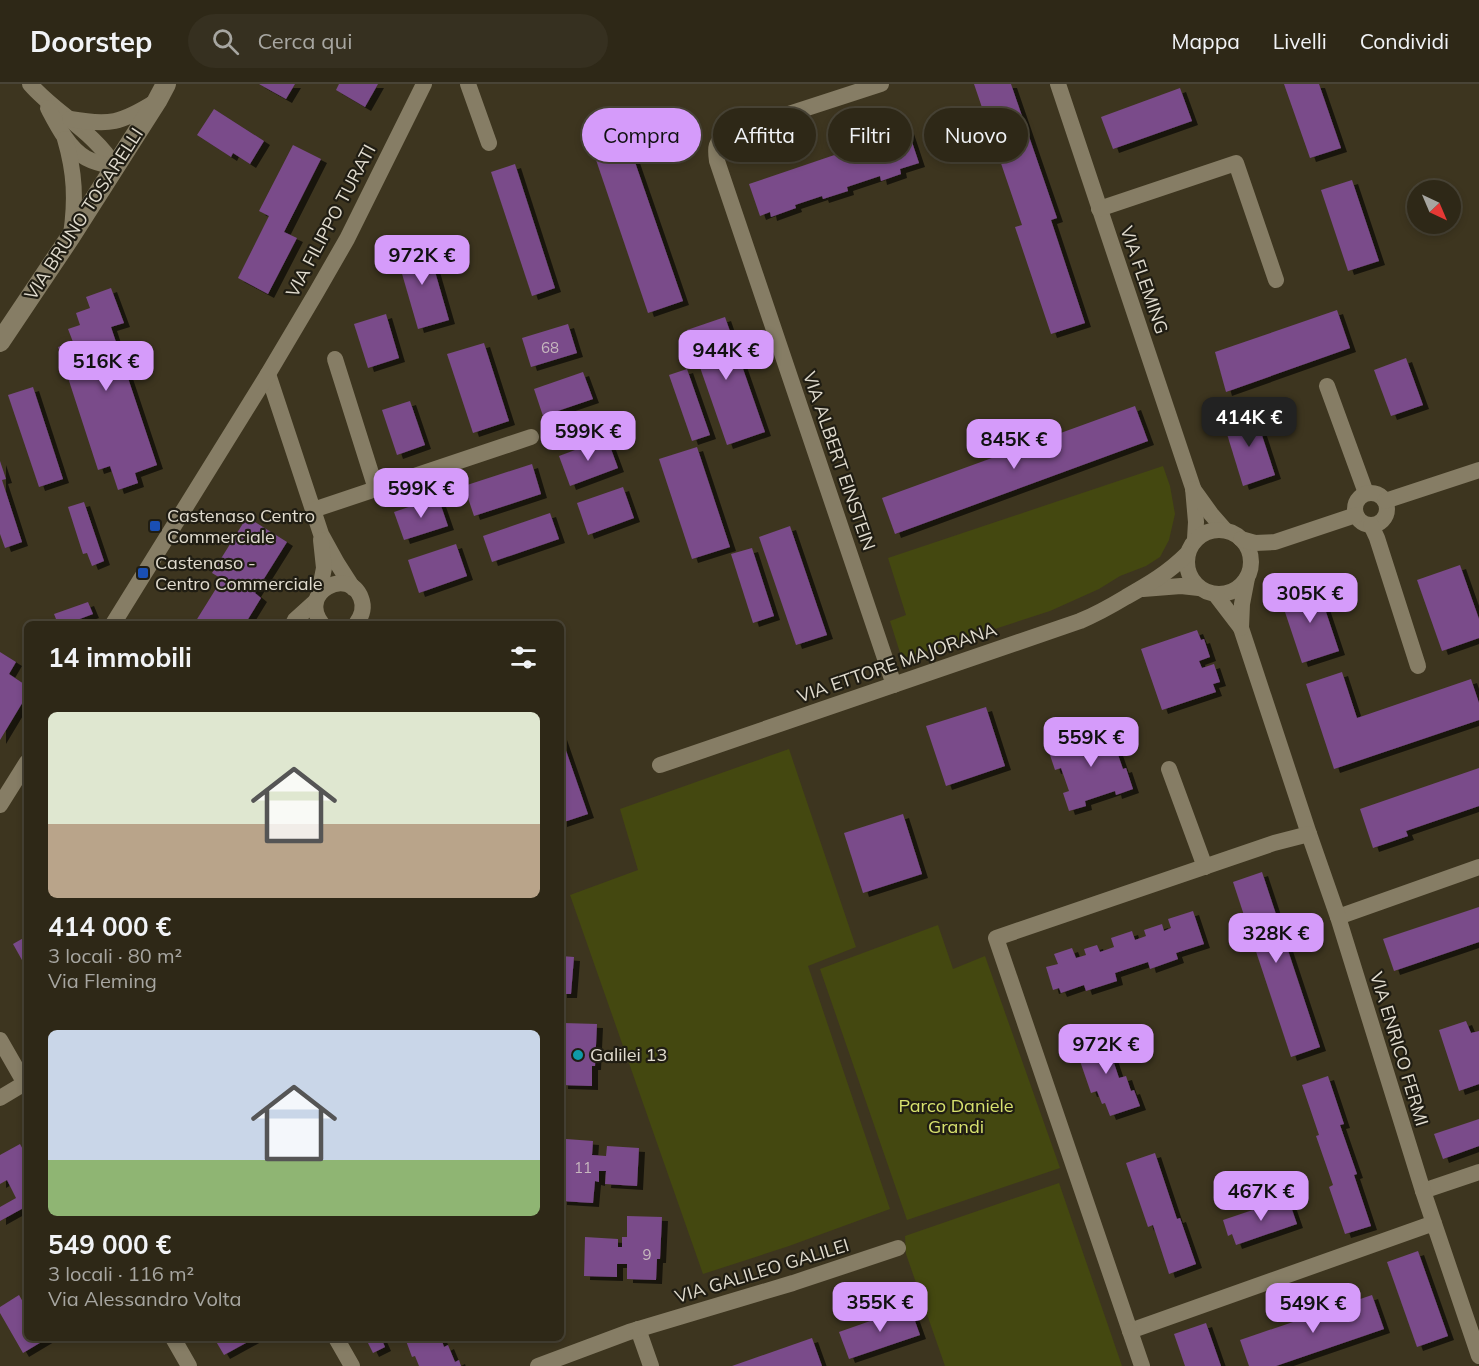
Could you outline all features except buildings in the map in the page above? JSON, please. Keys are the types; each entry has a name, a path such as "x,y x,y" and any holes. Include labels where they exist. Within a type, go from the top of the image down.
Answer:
{"street":[{"name":"VIA FILIPPO TURATI","path":"115,621 268,374 347,239 424,84"},
{"path":"468,84 489,143"},
{"name":"VIA ALBERT EINSTEIN","path":"881,84 727,134 719,141 715,150 894,685"},
{"name":"VIA FLEMING","path":"1058,84 1193,488 1196,522 1191,546"},
{"path":"36,90 66,126 102,149 115,167"},
{"path":"66,126 122,120 138,113 162,92"},
{"name":"VIA BRUNO TOSARELLI","path":"0,342 71,236 162,92"},
{"path":"66,126 75,195 71,236"},
{"path":"1099,209 1236,163 1276,280"},
{"path":"335,359 376,489"},
{"path":"268,374 321,534 353,588"},
{"path":"1327,386 1366,493"},
{"path":"313,510 531,437"},
{"path":"1385,501 1479,470"},
{"name":"VIA FLEMING","path":"1193,488 1211,514 1226,530"},
{"path":"1366,493 1377,493 1385,501 1387,512 1381,521 1371,525 1362,522 1356,515 1356,502 1366,493"},
{"path":"1251,558 1275,542 1356,515"},
{"path":"1371,525 1418,666"},
{"path":"1219,529 1235,534 1241,539 1246,544 1251,558 1250,572 1244,584 1230,593 1207,591 1195,584 1188,574 1186,560 1191,546 1206,532 1219,529"},
{"path":"319,621 315,609 324,568 321,534"},
{"path":"1241,539 1255,543 1275,542"},
{"name":"VIA ETTORE MAJORANA","path":"660,765 1098,614 1173,568 1191,546"},
{"name":"VIA ENRICO FERMI","path":"1247,578 1242,603 1241,628 1338,917 1423,1191 1473,1319 1479,1356"},
{"path":"294,621 325,588 339,583 347,584 359,593 363,601 359,621"},
{"name":"VIA ETTORE MAJORANA","path":"1142,589 1181,586 1207,591"},
{"name":"VIA ENRICO FERMI","path":"1207,591 1241,628"},
{"path":"0,805 24,767"},
{"path":"1169,770 1205,867"},
{"path":"1142,1366 996,938 1274,843 1309,834"},
{"path":"1338,917 1479,867"},
{"path":"0,1040 24,1082"},
{"path":"0,1098 24,1086"},
{"path":"1423,1191 1479,1172"},
{"path":"1130,1331 1434,1223"},
{"name":"VIA GALILEO GALILEI","path":"538,1366 638,1329 793,1283 898,1248"},
{"path":"638,1329 651,1366"},
{"path":"175,1341 189,1366"},
{"path":"338,1341 352,1366"}],"green space":[{"path":"1163,466 1170,486 1175,514 1169,540 1160,557 1146,566 1120,576 1099,589 1050,611 902,659 890,621 906,615 888,558"},
{"path":"789,749 856,947 808,966 890,1209 703,1274 570,895 638,870 620,809"},
{"name":"Parco Daniele Grandi","path":"938,925 953,969 985,956 1060,1168 907,1220 820,969"},
{"path":"1059,1183 1122,1366 945,1366 906,1254 905,1236"}],"place":[{"name":"Castenaso Centro Commerciale","path":"155,526"},
{"name":"Castenaso - Centro Commerciale","path":"143,573"},
{"name":"Galilei 13","path":"578,1055"}]}
